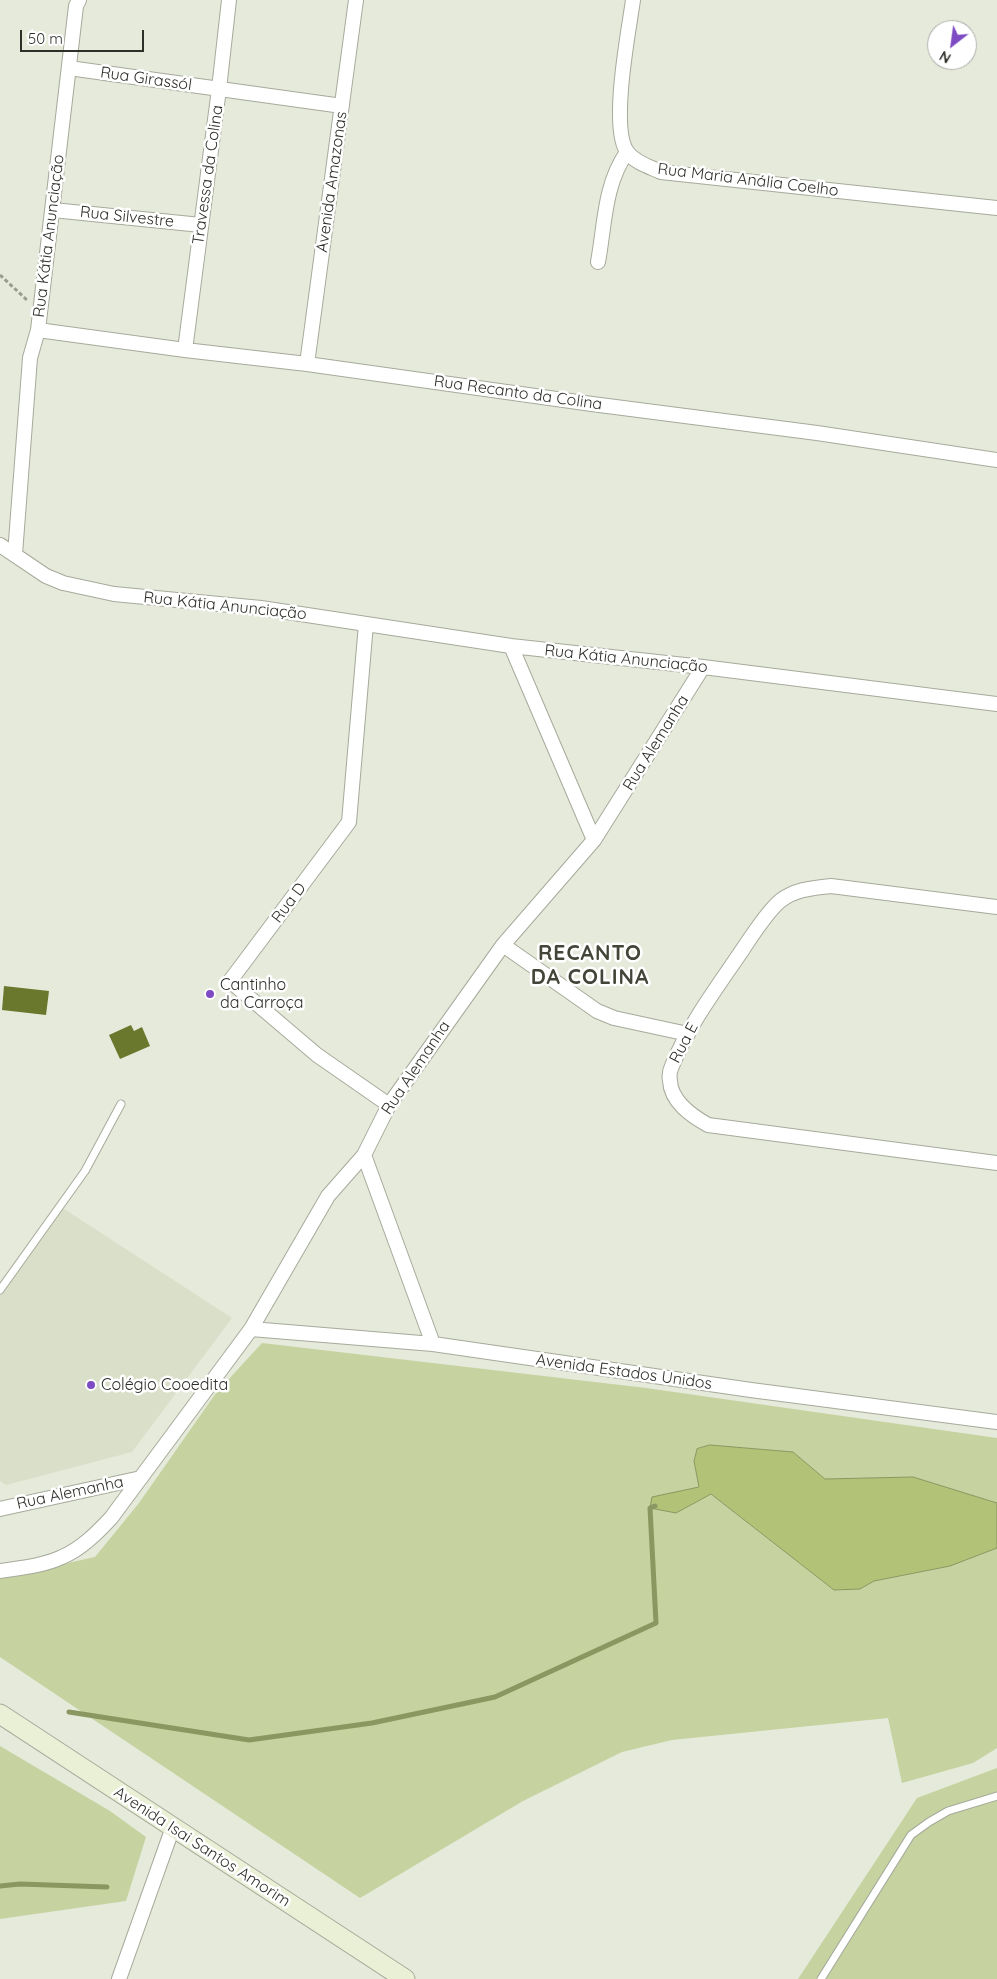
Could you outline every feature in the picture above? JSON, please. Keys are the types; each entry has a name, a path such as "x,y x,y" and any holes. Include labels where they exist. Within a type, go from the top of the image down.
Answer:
{"main road":[{"name":"Avenida Isai Santos Amorim","path":"0,1714 405,1979"}],"street":[{"name":"Rua Kátia Anunciação","path":"79,0 76,6 38,330 30,358 15,554 38,571 63,583 114,594 261,608 511,646 704,667 997,704"},
{"name":"Travessa da Colina","path":"185,350 220,89 229,0"},
{"name":"Avenida Amazonas","path":"307,364 356,0"},
{"path":"598,262 608,194 617,167 627,152 621,132 619,95 633,0"},
{"name":"Rua Girassól","path":"69,68 342,106"},
{"name":"Rua Maria Anália Coelho","path":"627,152 640,164 661,172 997,208"},
{"name":"Rua Silvestre","path":"53,210 201,225"},
{"name":"Rua Recanto da Colina","path":"38,330 307,364 817,433 997,460"},
{"path":"0,545 15,554"},
{"name":"Rua D","path":"366,624 348,822 230,981 317,1055 389,1104"},
{"path":"511,646 594,840"},
{"name":"Rua Alemanha","path":"0,1571 34,1566 62,1557 90,1539 112,1518 251,1329 328,1196 364,1155 389,1104 503,946 594,840 704,667"},
{"name":"Rua E","path":"997,906 831,886 808,888 790,894 779,902 756,930 688,1034 671,1068 670,1082 673,1093 682,1106 692,1116 708,1125 997,1163"},
{"path":"503,946 597,1010 614,1018 688,1034"},
{"path":"364,1155 433,1344"},
{"name":"Avenida Estados Unidos","path":"251,1329 433,1344 750,1390 997,1422"},
{"name":"Rua Alemanha","path":"0,1509 141,1478"},
{"path":"118,1979 173,1827"}],"lane":[{"path":"0,1290 85,1171 121,1104"},
{"path":"821,1979 911,1836 929,1822 948,1811 997,1796"}],"path":[{"path":"0,275 39,313"}],"shaded area":[{"name":"Colégio Cooedita","path":"58,1205 232,1318 132,1452 6,1485 0,1481 0,1292"},
{"path":"262,1343 646,1388 997,1438 997,1503 913,1477 825,1479 793,1452 710,1445 697,1449 694,1461 700,1487 675,1492 650,1508 676,1513 711,1494 834,1590 860,1589 874,1581 950,1566 997,1548 997,1748 973,1763 902,1783 888,1718 672,1740 622,1752 523,1801 360,1898 0,1657 0,1578 95,1557 139,1503 216,1393"},
{"path":"710,1445 793,1452 825,1479 913,1477 997,1503 997,1548 950,1566 874,1581 860,1589 834,1590 711,1494 676,1513 650,1508 652,1497 699,1487 694,1461 697,1449"},
{"path":"0,1746 110,1811 146,1837 126,1901 0,1919"},
{"path":"997,1768 997,1979 798,1979 917,1798"}],"building":[{"path":"4,986 49,991 46,1015 2,1010"},
{"path":"131,1025 134,1031 142,1027 150,1046 120,1059 109,1035"}],"waterway":[{"path":"69,1712 249,1740 372,1723 495,1697 656,1623 650,1508 655,1506"},
{"path":"0,1886 20,1884 107,1887"}],"place":[{"name":"Cantinho da Carroça","path":"210,994"},
{"name":"Colégio Cooedita","path":"91,1385"}],"district":[{"name":"RECANTO DA COLINA","path":"590,966"}]}
